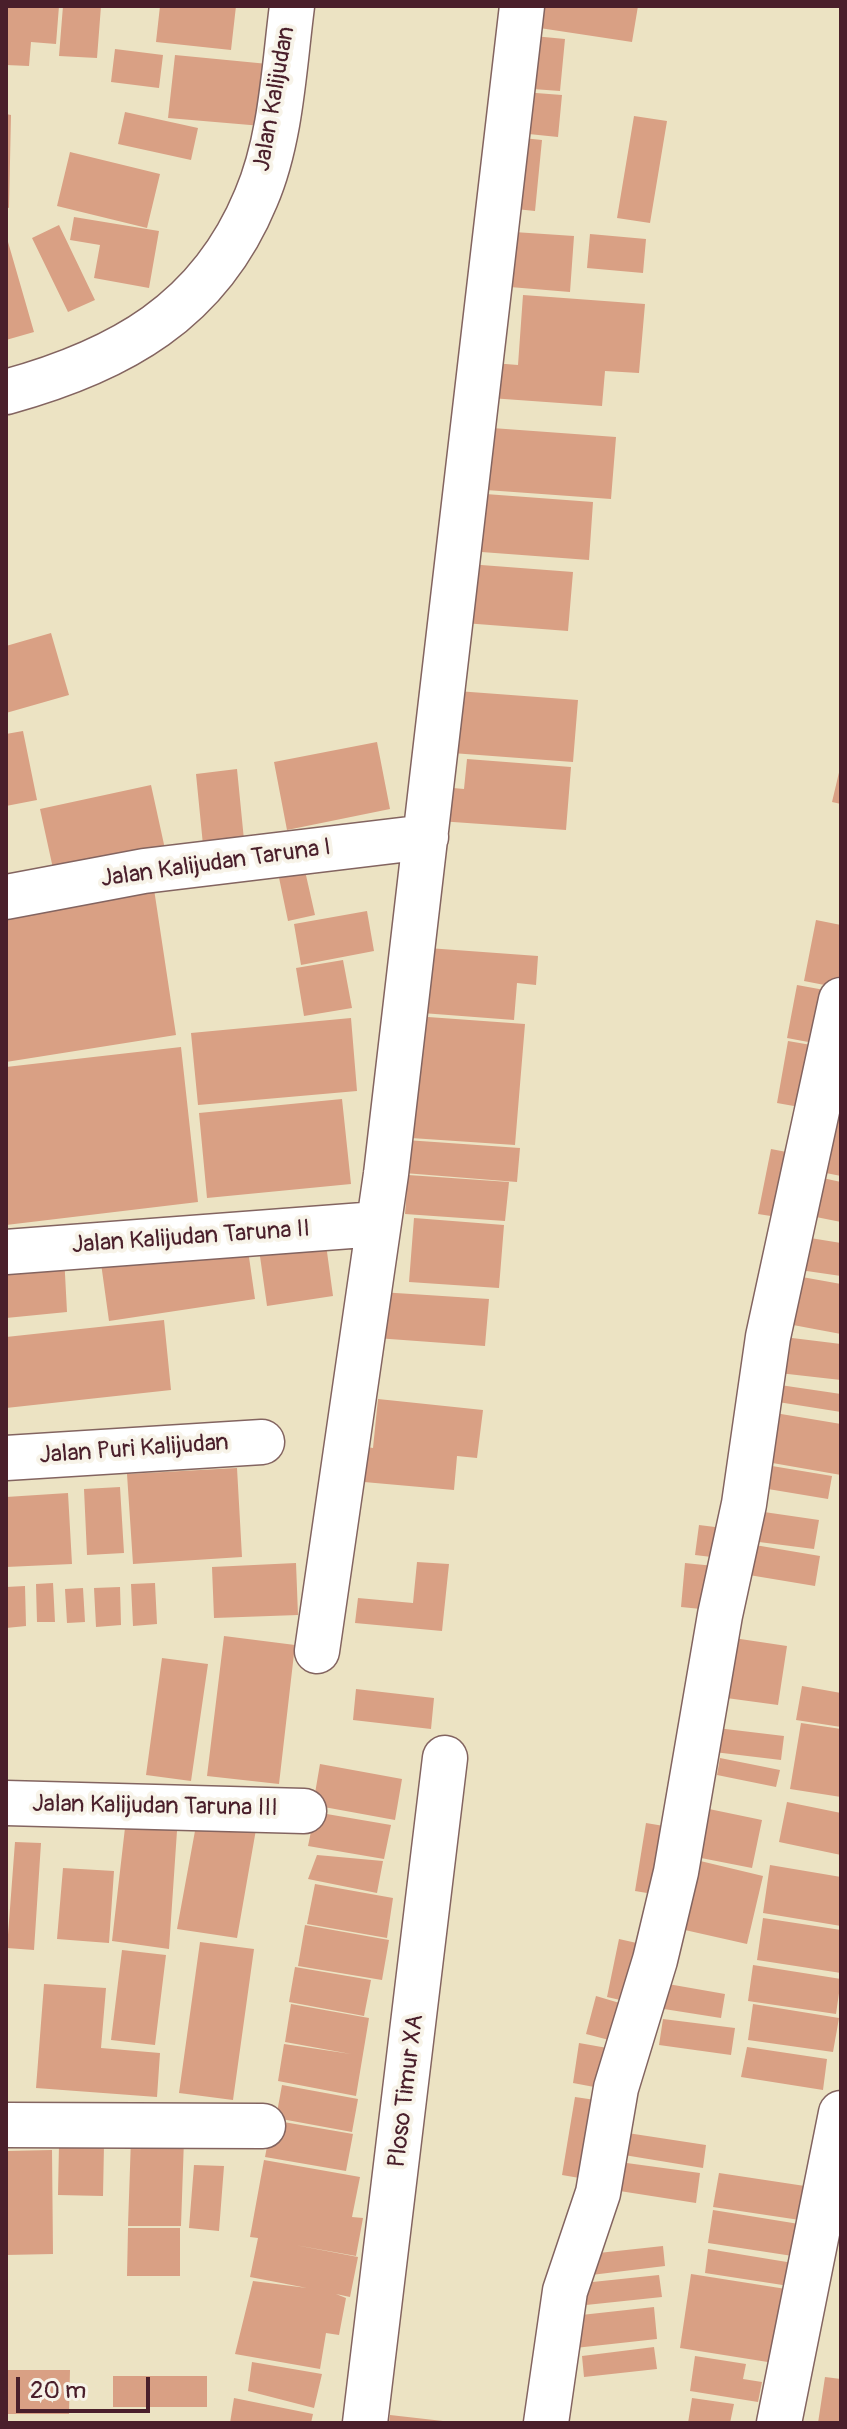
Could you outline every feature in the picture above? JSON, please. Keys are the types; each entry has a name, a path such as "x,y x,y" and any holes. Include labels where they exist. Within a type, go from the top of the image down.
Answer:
{"street":[{"name":"Jalan Kalijudan","path":"6,392 44,382 134,344 183,305 225,257 257,197 273,136 292,6"},
{"path":"317,1651 386,1174 522,6"},
{"name":"Jalan Kalijudan Taruna I","path":"6,897 144,871 426,837"},
{"path":"546,2423 565,2291 598,2193 616,2088 655,1960 676,1872 720,1615 744,1504 768,1337 841,1000"},
{"name":"Jalan Kalijudan Taruna II","path":"6,1252 377,1224"},
{"name":"Jalan Puri Kalijudan","path":"6,1458 262,1442"},
{"name":"Ploso Timur XA","path":"365,2423 445,1758"},
{"name":"Jalan Kalijudan Taruna III","path":"6,1803 304,1811"},
{"path":"779,2423 841,2113"},
{"path":"6,2125 263,2126"}],"building":[{"path":"6,6 59,6 56,44 31,42 29,66 6,65"},
{"path":"63,6 101,6 97,58 59,56"},
{"path":"160,6 236,6 231,50 156,42"},
{"path":"537,6 638,6 632,42 533,27"},
{"path":"523,35 565,39 560,91 519,88"},
{"path":"115,49 163,55 159,88 111,82"},
{"path":"175,55 268,64 262,126 168,118"},
{"path":"523,92 562,95 558,137 519,133"},
{"path":"125,112 198,128 191,160 118,144"},
{"path":"6,114 11,115 9,208 6,207"},
{"path":"634,116 667,121 650,223 617,218"},
{"path":"513,137 542,140 535,211 506,208"},
{"path":"70,152 160,174 147,228 57,206"},
{"path":"74,217 159,231 149,288 94,278 100,245 70,240"},
{"path":"59,225 95,300 68,312 32,238"},
{"path":"514,232 574,236 570,292 510,287"},
{"path":"590,234 646,239 643,273 587,268"},
{"path":"6,235 34,332 6,340"},
{"path":"523,295 645,304 639,373 605,371 602,406 490,398 493,363 518,365"},
{"path":"492,428 616,437 611,499 486,490"},
{"path":"472,493 593,502 589,560 468,551"},
{"path":"468,564 573,572 568,631 464,623"},
{"path":"51,633 69,695 6,713 6,646"},
{"path":"457,691 578,700 573,762 452,753"},
{"path":"23,731 37,800 6,806 6,734"},
{"path":"377,742 390,809 287,830 274,762"},
{"path":"467,759 571,767 566,830 439,821 442,787 464,789"},
{"path":"841,764 841,804 832,802"},
{"path":"237,769 244,840 203,845 196,774"},
{"path":"151,785 165,849 54,873 40,809"},
{"path":"303,862 315,915 288,921 277,868"},
{"path":"154,889 176,1035 6,1062 6,912"},
{"path":"367,911 374,951 301,965 294,924"},
{"path":"816,920 841,925 840,988 804,981"},
{"path":"414,947 538,956 536,985 517,983 514,1020 409,1012"},
{"path":"343,960 352,1008 304,1016 296,968"},
{"path":"797,985 830,991 819,1044 787,1038"},
{"path":"414,1016 525,1024 515,1145 411,1138"},
{"path":"351,1018 357,1091 198,1105 191,1033"},
{"path":"788,1041 817,1046 805,1108 777,1103"},
{"path":"181,1047 198,1202 6,1225 6,1067"},
{"path":"841,1049 841,1176 816,1171"},
{"path":"342,1099 351,1184 207,1198 199,1113"},
{"path":"406,1140 520,1148 517,1182 404,1173"},
{"path":"771,1149 802,1155 790,1219 758,1214"},
{"path":"408,1175 509,1182 505,1221 405,1214"},
{"path":"818,1177 841,1182 841,1222 811,1216"},
{"path":"414,1218 504,1225 499,1288 409,1282"},
{"path":"798,1236 841,1243 841,1276 793,1269"},
{"path":"325,1237 333,1296 267,1306 258,1242"},
{"path":"247,1243 255,1299 109,1321 100,1256"},
{"path":"64,1255 67,1312 6,1318 6,1262"},
{"path":"802,1277 841,1284 841,1334 793,1325"},
{"path":"380,1292 489,1299 485,1346 376,1338"},
{"path":"164,1320 171,1390 6,1408 6,1337"},
{"path":"784,1337 841,1344 841,1380 779,1373"},
{"path":"780,1385 841,1394 841,1412 778,1402"},
{"path":"378,1399 483,1410 477,1458 457,1456 454,1490 364,1482 367,1447 373,1448"},
{"path":"769,1412 841,1424 841,1475 761,1461"},
{"path":"772,1466 832,1476 828,1499 768,1489"},
{"path":"237,1468 242,1557 133,1564 127,1474"},
{"path":"120,1487 124,1553 87,1555 84,1489"},
{"path":"68,1493 72,1564 6,1567 6,1497"},
{"path":"764,1512 819,1520 814,1549 759,1542"},
{"path":"699,1525 731,1529 728,1559 695,1555"},
{"path":"749,1544 820,1556 815,1586 743,1574"},
{"path":"417,1562 449,1564 442,1631 355,1623 358,1598 413,1603"},
{"path":"296,1563 298,1615 214,1618 212,1567"},
{"path":"685,1563 714,1566 711,1610 681,1607"},
{"path":"53,1583 55,1622 37,1622 36,1584"},
{"path":"155,1583 157,1624 133,1626 131,1584"},
{"path":"25,1586 26,1626 6,1628 6,1587"},
{"path":"120,1587 121,1625 96,1627 94,1588"},
{"path":"83,1588 85,1622 67,1623 65,1589"},
{"path":"224,1636 295,1645 279,1784 207,1776"},
{"path":"727,1637 787,1646 778,1705 719,1697"},
{"path":"162,1658 208,1664 191,1781 146,1775"},
{"path":"802,1686 841,1693 841,1727 796,1720"},
{"path":"356,1689 434,1698 431,1729 353,1720"},
{"path":"801,1723 841,1729 841,1797 790,1789"},
{"path":"717,1728 784,1736 781,1760 714,1752"},
{"path":"720,1758 780,1770 776,1787 717,1775"},
{"path":"320,1764 402,1779 395,1820 313,1805"},
{"path":"787,1802 841,1813 841,1855 779,1842"},
{"path":"709,1809 762,1820 752,1868 696,1857"},
{"path":"315,1812 391,1825 384,1859 308,1846"},
{"path":"178,1816 169,1949 112,1941 126,1819"},
{"path":"258,1818 237,1938 177,1929 197,1820"},
{"path":"646,1823 676,1828 665,1896 635,1891"},
{"path":"15,1842 41,1843 34,1950 7,1948"},
{"path":"317,1855 383,1861 377,1893 308,1879"},
{"path":"692,1859 763,1876 747,1944 676,1928"},
{"path":"770,1865 841,1877 841,1926 763,1913"},
{"path":"63,1868 114,1871 109,1943 57,1939"},
{"path":"315,1884 393,1898 387,1938 307,1924"},
{"path":"763,1918 841,1930 841,1973 757,1960"},
{"path":"305,1925 389,1940 382,1980 298,1966"},
{"path":"619,1939 650,1946 638,2004 607,1997"},
{"path":"200,1942 254,1949 233,2100 179,2093"},
{"path":"122,1950 166,1955 155,2045 111,2040"},
{"path":"753,1965 841,1979 836,2014 748,2001"},
{"path":"295,1967 371,1980 364,2016 289,2002"},
{"path":"44,1984 106,1988 101,2048 160,2053 157,2097 36,2088"},
{"path":"668,1984 725,1994 721,2018 664,2009"},
{"path":"596,1996 623,2004 613,2041 586,2034"},
{"path":"291,2004 369,2018 356,2096 278,2081 284,2044 351,2054 285,2042"},
{"path":"753,2004 839,2018 833,2052 748,2040"},
{"path":"663,2019 735,2028 731,2055 659,2045"},
{"path":"579,2043 613,2049 605,2089 573,2083"},
{"path":"747,2047 827,2059 823,2090 741,2077"},
{"path":"282,2085 358,2099 352,2132 276,2118"},
{"path":"575,2097 609,2102 597,2181 562,2175"},
{"path":"272,2120 353,2134 346,2171 265,2157"},
{"path":"621,2132 706,2145 703,2168 618,2154"},
{"path":"131,2138 184,2139 181,2226 128,2226"},
{"path":"59,2145 104,2145 103,2196 58,2195"},
{"path":"52,2150 53,2254 6,2255 6,2151"},
{"path":"264,2160 360,2177 352,2217 363,2218 356,2256 295,2245 358,2257 350,2297 336,2294 346,2298 339,2335 326,2333 320,2369 235,2354 253,2281 307,2288 250,2277 258,2238 250,2237"},
{"path":"612,2161 700,2173 696,2203 607,2189"},
{"path":"194,2165 224,2166 219,2231 189,2228"},
{"path":"719,2173 818,2188 813,2222 713,2207"},
{"path":"713,2210 805,2225 799,2257 708,2243"},
{"path":"128,2228 180,2228 180,2276 127,2276"},
{"path":"663,2246 665,2266 583,2276 580,2255"},
{"path":"708,2249 793,2263 789,2286 705,2273"},
{"path":"691,2274 786,2289 774,2363 680,2348"},
{"path":"659,2275 662,2297 586,2305 583,2283"},
{"path":"654,2307 657,2339 575,2348 572,2316"},
{"path":"654,2347 657,2369 584,2377 582,2356"},
{"path":"695,2356 746,2364 743,2379 762,2382 758,2402 690,2391"},
{"path":"252,2362 322,2374 314,2408 248,2391"},
{"path":"6,2370 70,2370 69,2414 6,2414"},
{"path":"113,2376 207,2376 207,2407 113,2407"},
{"path":"825,2377 841,2379 841,2423 818,2423"},
{"path":"234,2398 313,2414 311,2423 230,2423"},
{"path":"692,2398 734,2404 730,2423 688,2423"},
{"path":"390,2415 443,2421 443,2423 389,2423"}]}
